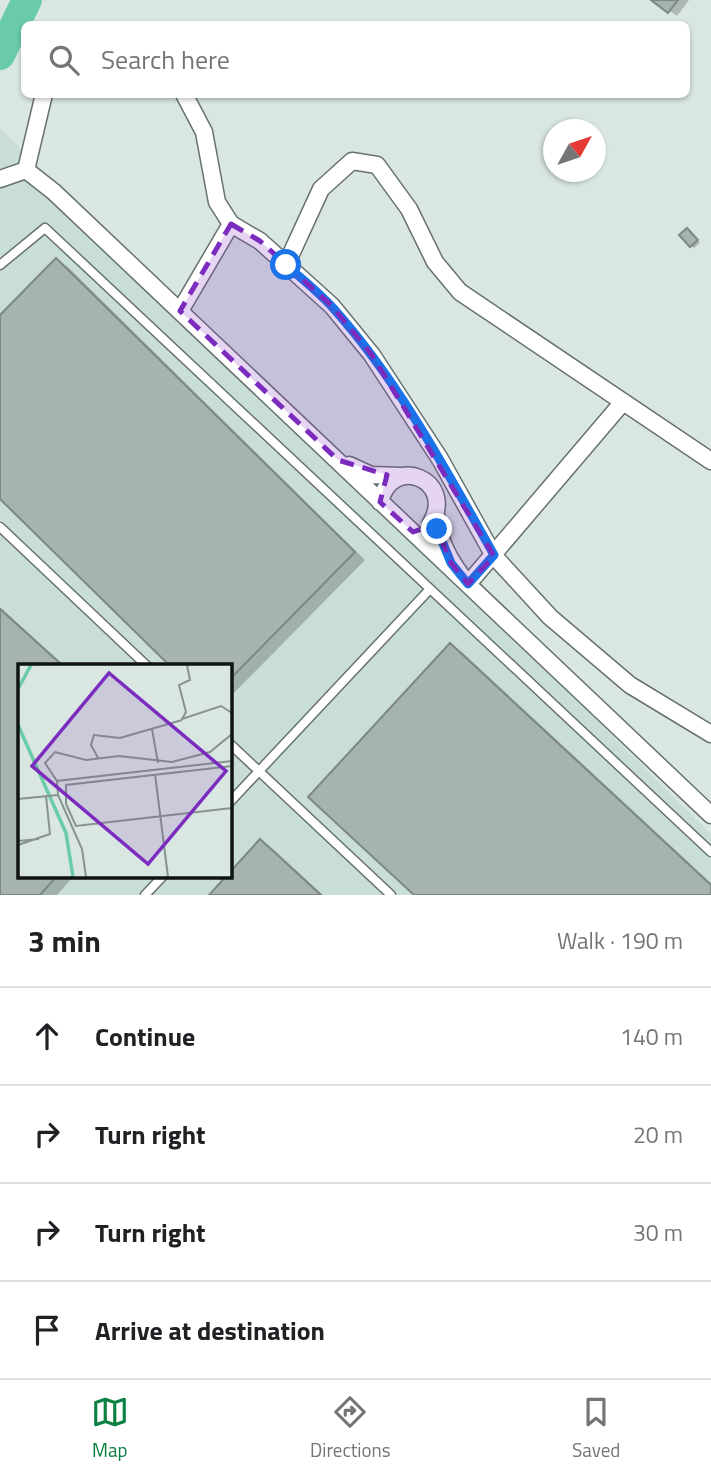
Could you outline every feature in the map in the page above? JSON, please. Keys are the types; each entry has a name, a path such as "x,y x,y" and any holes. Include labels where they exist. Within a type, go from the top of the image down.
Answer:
{"street":[{"path":"26,170 43,98"},
{"path":"186,98 205,132 217,202 231,223 260,241 332,306 372,355 440,459 494,555 550,617 629,685 711,734"},
{"path":"286,265 321,189 352,162 377,165 409,209 435,262 460,292 711,461"},
{"path":"0,180 26,170"},
{"path":"26,170 54,192 711,815"},
{"path":"180,311 231,223"},
{"path":"468,584 623,402"},
{"path":"338,460 371,475 423,479 431,485 436,494 437,529 451,563 468,584"},
{"path":"380,502 387,485 404,476"},
{"path":"414,532 431,522 436,514"}],"lane":[{"path":"0,265 45,228 711,852"},
{"path":"0,527 145,664"},
{"path":"231,801 430,589"},
{"path":"231,745 391,895"},
{"path":"145,895 161,878"}],"highlighted area":[{"path":"231,224 260,241 332,306 372,355 494,556 468,584 451,563 435,524 413,532 380,502 387,475 338,460 180,311"}],"shaded area":[{"path":"0,128 711,834 711,895 0,895"}],"building":[{"path":"651,0 678,0 668,13"},
{"path":"687,228 698,240 690,247 679,235"},
{"path":"56,258 355,552 231,678 231,664 168,664 0,499 0,315"},
{"path":"0,609 61,664 18,664 18,878 55,878 40,895 0,895"},
{"path":"450,643 711,885 711,895 414,895 308,797"},
{"path":"260,839 321,895 209,895 224,878 231,878 231,871"}],"waterway":[{"path":"0,55 27,0"}],"route":[{"path":"286,265 332,306 372,355 440,459 494,555 468,584 451,563 437,529"}]}
